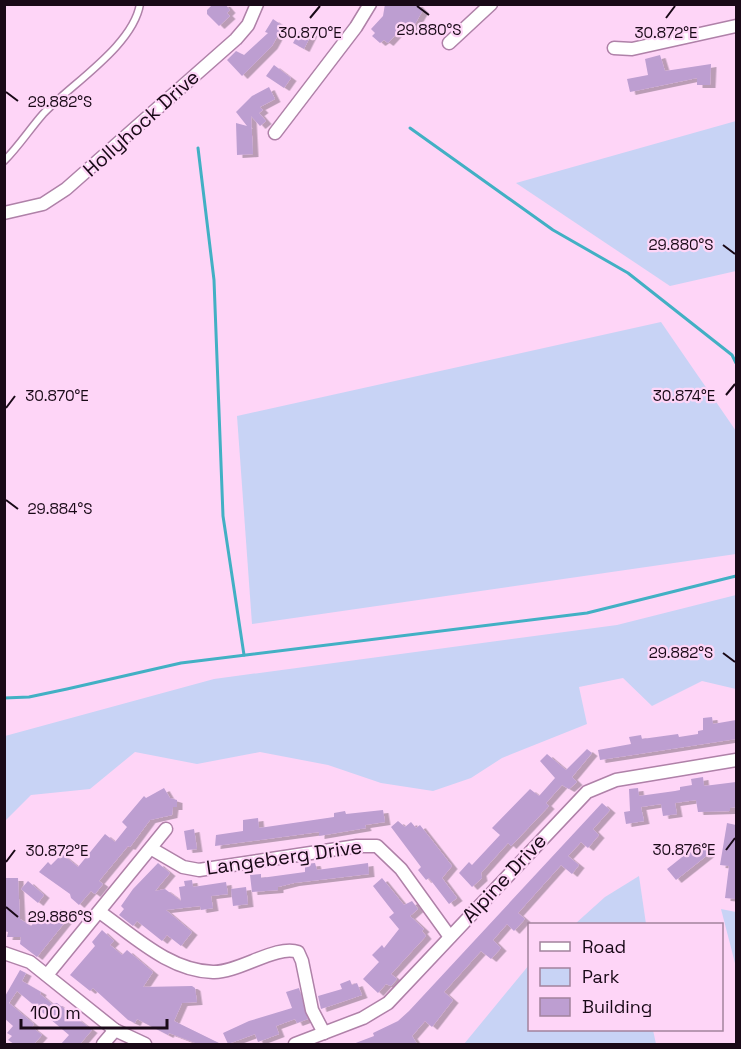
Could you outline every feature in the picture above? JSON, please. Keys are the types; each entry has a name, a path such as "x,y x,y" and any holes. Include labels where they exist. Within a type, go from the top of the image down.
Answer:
{"street":[{"name":"Hollyhock Drive","path":"4,213 43,204 66,189 236,39 248,25 257,4"},
{"path":"275,133 357,27 370,4"},
{"path":"449,44 491,4"},
{"path":"614,48 632,50 736,26"},
{"name":"Alpine Drive","path":"295,1044 363,1018 387,1004 587,792 616,780 736,760"},
{"path":"47,975 101,913 166,830"},
{"name":"Langeberg Drive","path":"152,849 183,867 199,870 357,846 377,846 401,869 450,937"},
{"path":"101,913 167,960 187,968 213,972 225,971 289,950 298,952 312,1010 324,1033"},
{"path":"4,953 30,962 115,1030 146,1044"},
{"path":"103,1044 115,1030"}],"lane":[{"path":"4,161 44,114 121,40 136,19 140,4"}],"green space":[{"path":"736,121 736,271 670,286 516,183"},
{"path":"661,322 736,431 736,554 252,624 237,416"},
{"path":"736,595 736,689 702,681 652,706 623,678 579,687 587,724 502,758 471,778 433,791 381,783 328,765 260,752 197,764 135,752 90,789 31,795 5,821 5,736 214,679 617,625"},
{"path":"639,876 646,923 576,923 605,897"},
{"path":"721,909 736,912 736,967"},
{"path":"528,966 528,1031 653,1031 656,1044 464,1044"}],"building":[{"path":"213,4 225,4 230,10 227,13 230,16 219,26 207,14 207,10"},
{"path":"385,4 417,4 423,10 411,31 399,26 398,32 388,43 384,40 380,43 372,36 375,33 371,29 383,16"},
{"path":"273,19 283,26 272,46 242,76 227,60 236,51 244,55 268,33 265,32"},
{"path":"302,27 312,33 304,49 293,43"},
{"path":"660,55 665,71 711,64 710,85 697,85 697,78 630,92 627,79 648,75 645,59"},
{"path":"274,65 291,78 284,88 266,76"},
{"path":"269,87 275,99 260,107 263,110 259,113 266,121 260,126 251,116 253,154 237,155 236,123 247,126 236,112 252,96"},
{"path":"712,717 713,724 736,720 736,739 600,760 598,750 631,744 629,737 641,735 642,739 698,734 698,731 703,730 703,718"},
{"path":"587,749 592,753 572,777 577,782 569,789 562,785 546,803 549,806 511,846 508,843 481,873 482,878 472,887 459,873 469,862 472,865 500,835 492,828 530,789 539,796 555,778 540,761 547,754 566,770"},
{"path":"703,777 704,786 736,782 736,807 730,808 730,811 698,812 696,800 675,803 677,814 663,816 661,804 641,807 644,821 626,824 624,812 630,811 629,789 638,788 639,796 675,791 680,790 680,787 692,785 691,779"},
{"path":"164,788 170,798 177,800 177,807 173,807 172,815 150,820 130,847 128,846 99,881 103,884 95,894 91,891 79,905 70,894 39,872 48,862 51,865 62,854 78,867 105,834 115,842 127,827 122,822 144,796 146,798"},
{"path":"602,803 610,810 593,829 599,835 588,848 581,842 568,856 579,865 572,874 561,865 518,913 525,919 514,931 507,924 493,940 501,948 491,959 481,951 444,992 453,1000 432,1027 425,1021 412,1036 417,1044 353,1044 374,1036 373,1033 398,1021 409,1011"},
{"path":"383,810 385,822 365,825 366,828 319,836 319,832 215,846 216,835 243,831 243,820 258,818 259,828 334,817 334,813 345,811 346,814"},
{"path":"398,821 405,827 411,822 416,828 420,825 452,866 442,878 457,898 449,904 429,878 426,880 418,870 421,867 391,827"},
{"path":"727,823 736,825 736,899 725,898 729,866 720,865"},
{"path":"194,829 197,849 187,850 184,831"},
{"path":"701,842 710,853 676,880 667,869"},
{"path":"158,863 170,873 155,891 165,889 181,901 179,887 185,886 184,881 192,880 193,887 226,882 228,894 211,896 213,908 201,910 200,906 166,910 192,932 181,946 167,935 162,941 137,921 133,926 119,915 124,909 121,906 133,889"},
{"path":"315,863 317,870 368,863 369,874 294,883 278,887 278,890 252,892 250,875 261,874 261,878 305,872 305,864"},
{"path":"4,878 18,878 20,919 31,926 40,915 50,922 61,909 70,916 37,957 20,944 21,937 7,937 8,932 4,931"},
{"path":"382,878 404,905 412,901 418,909 410,916 424,929 422,931 426,936 391,974 397,979 391,986 386,984 378,993 363,979 379,962 372,955 382,945 384,948 399,929 389,917 394,913 373,886"},
{"path":"28,881 44,895 38,903 21,889"},
{"path":"246,887 248,904 233,906 231,889"},
{"path":"102,930 114,941 110,945 122,955 127,950 153,972 143,987 192,986 195,988 197,1002 182,1003 174,1021 221,1044 198,1044 169,1033 168,1035 137,1019 135,1023 128,1020 93,988 90,991 70,975 95,946 92,942"},
{"path":"20,970 26,973 22,981 41,992 40,994 52,1004 57,1003 92,1030 80,1044 61,1044 69,1035 17,991 9,1003 34,1024 32,1027 42,1035 34,1044 14,1044 8,1040 12,1036 7,1033 13,1026 4,1018 4,998"},
{"path":"350,980 352,985 357,983 362,995 321,1009 318,996 342,989 340,984"},
{"path":"299,988 308,1019 297,1023 295,1019 276,1026 279,1034 258,1042 255,1034 228,1044 223,1033 249,1021 292,1008 286,992"}],"waterway":[{"path":"410,128 553,230 628,273 732,355 736,363"},
{"path":"198,148 214,280 223,516 244,655"},
{"path":"4,698 29,697 181,663 587,613 736,576"}]}
